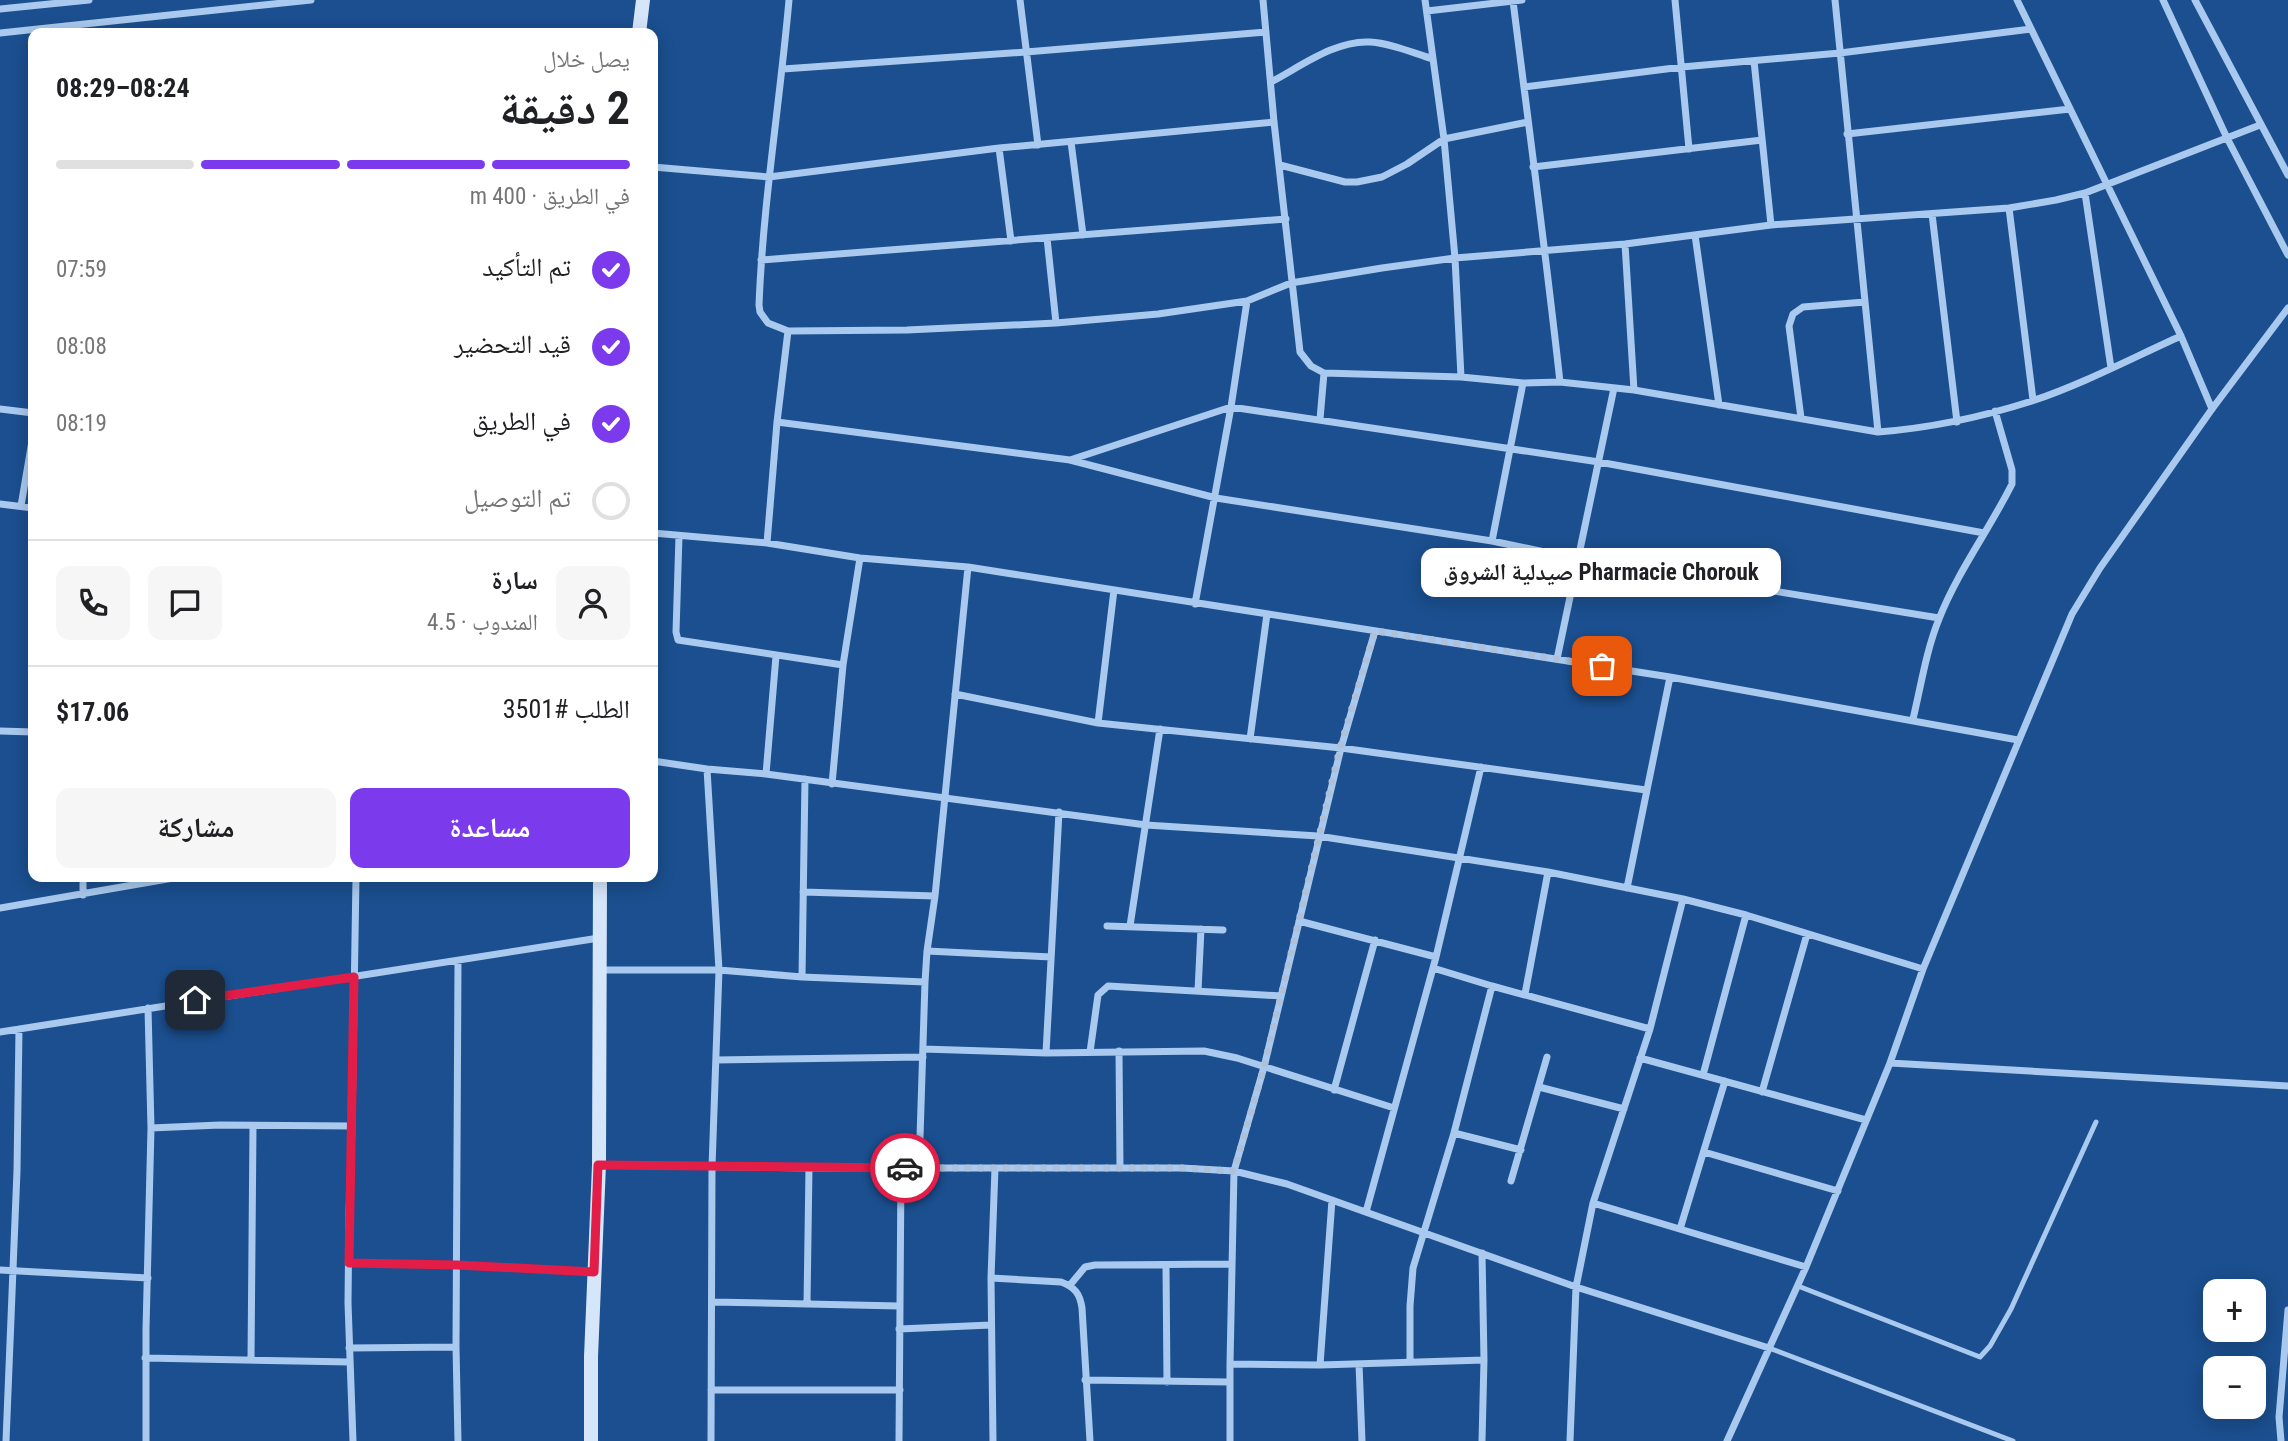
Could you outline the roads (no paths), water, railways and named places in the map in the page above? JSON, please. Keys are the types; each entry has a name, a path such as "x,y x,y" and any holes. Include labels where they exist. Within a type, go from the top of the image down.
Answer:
{"main road":[{"path":"640,28 643,0"},
{"path":"591,1441 598,1165 600,882"}],"street":[{"path":"0,9 89,0"},
{"path":"47,28 311,0"},
{"path":"789,0 761,260 760,312 768,323 788,331 907,330 1056,323 1158,314 1247,301 1291,283 1455,258 1625,244 1771,225 2009,208 2085,193 2260,125"},
{"path":"1020,0 1038,145"},
{"path":"1263,0 1300,352 1311,366 1324,373 1461,377 1523,383 1560,382 1634,390 1878,432 1957,422 2034,400 2181,336"},
{"path":"1425,0 1444,139 1455,258 1461,377"},
{"path":"1675,0 1689,149"},
{"path":"1835,0 1878,432"},
{"path":"2017,0 2181,336 2212,409"},
{"path":"2163,0 2227,138 2288,255"},
{"path":"2195,0 2288,176"},
{"path":"1427,11 1518,1 1524,87 1560,382"},
{"path":"1524,87 2032,29"},
{"path":"0,33 28,30"},
{"path":"783,69 1266,32"},
{"path":"1271,82 1334,49 1355,42 1377,43 1433,59"},
{"path":"1754,61 1771,225"},
{"path":"1847,134 2070,109"},
{"path":"658,167 769,177 999,148 1274,122"},
{"path":"1280,165 1345,182 1357,182 1381,177 1399,169 1444,139 1528,122"},
{"path":"1533,167 1762,140"},
{"path":"1071,142 1083,235"},
{"path":"999,148 1011,240"},
{"path":"2085,193 2111,368"},
{"path":"2009,208 2034,400"},
{"path":"1933,214 1957,422"},
{"path":"761,260 1286,219"},
{"path":"1695,235 1719,405"},
{"path":"1047,238 1056,323"},
{"path":"1625,244 1634,390"},
{"path":"1195,604 1216,498 1247,301"},
{"path":"1801,418 1789,326 1793,314 1803,307 1865,302"},
{"path":"1727,1441 1838,1191 1890,1063 1923,969 2072,614 2084,592 2212,409 2288,308"},
{"path":"767,543 788,331"},
{"path":"1320,419 1324,373"},
{"path":"1492,541 1523,383"},
{"path":"1557,659 1614,388"},
{"path":"1070,460 1231,407 1510,447 1984,533"},
{"path":"0,409 28,412"},
{"path":"1913,719 1930,643 1939,618 1953,587 2008,493 2013,475 1995,411"},
{"path":"777,422 1070,460 1216,498 1492,541 1578,559 1939,618"},
{"path":"21,506 28,465"},
{"path":"0,504 28,507"},
{"path":"658,534 767,543 860,558 968,567 1670,677 2018,740"},
{"path":"679,536 678,640 844,665"},
{"path":"832,784 844,665 860,558"},
{"path":"919,1168 927,951 935,896 968,567"},
{"path":"1098,723 1114,590"},
{"path":"1250,739 1266,614"},
{"path":"1230,1441 1234,1171 1264,1067 1340,748 1375,631"},
{"path":"766,774 776,656"},
{"path":"1627,888 1670,677"},
{"path":"956,694 1098,723 1340,748 1646,790"},
{"path":"1130,926 1160,729"},
{"path":"0,731 28,732"},
{"path":"658,762 1146,825 1318,836 1548,872 1683,899 1746,915 1923,969"},
{"path":"1366,1212 1436,957 1481,767"},
{"path":"707,769 719,970 712,1167 711,1441"},
{"path":"802,977 805,779"},
{"path":"1046,1053 1059,812"},
{"path":"1525,994 1548,872"},
{"path":"83,882 83,895"},
{"path":"0,908 152,882"},
{"path":"353,1441 349,1348 349,1213 356,882"},
{"path":"803,892 935,896"},
{"path":"1570,1441 1576,1287 1593,1203 1650,1029 1683,899"},
{"path":"1703,1075 1746,915"},
{"path":"1299,921 1436,957"},
{"path":"1107,926 1223,930"},
{"path":"1198,991 1201,929"},
{"path":"1762,1091 1807,934"},
{"path":"0,1032 599,938"},
{"path":"1334,1090 1375,940"},
{"path":"927,951 1051,957"},
{"path":"458,961 458,1441"},
{"path":"1433,968 1650,1029"},
{"path":"599,970 719,970 802,977 925,982"},
{"path":"1090,1052 1098,995 1112,985 1281,996"},
{"path":"1410,1362 1413,1268 1454,1133 1492,986"},
{"path":"146,1441 145,1358 151,1128 148,1008"},
{"path":"6,1441 17,1171 19,1029"},
{"path":"1119,1051 1120,1168"},
{"path":"716,1060 923,1053 1204,1051 1394,1108"},
{"path":"1511,1181 1547,1057"},
{"path":"1640,1058 1866,1120"},
{"path":"1890,1063 2288,1086"},
{"path":"1680,1229 1725,1082"},
{"path":"1539,1087 1624,1109"},
{"path":"251,1360 253,1126"},
{"path":"151,1128 352,1126"},
{"path":"1454,1133 1521,1150"},
{"path":"1704,1152 1838,1191"},
{"path":"598,1165 1182,1168 1234,1171 1287,1184 1576,1287 1769,1348"},
{"path":"807,1304 809,1168"},
{"path":"899,1441 901,1168"},
{"path":"993,1441 990,1278 995,1168"},
{"path":"1320,1365 1332,1200"},
{"path":"1593,1203 1806,1267"},
{"path":"1482,1253 1482,1441"},
{"path":"349,1263 594,1272"},
{"path":"1070,1285 1085,1267 1095,1265 1232,1264"},
{"path":"1166,1266 1167,1382"},
{"path":"0,1270 148,1278"},
{"path":"990,1278 1061,1282 1070,1285 1080,1300 1090,1441"},
{"path":"712,1302 899,1306"},
{"path":"2281,1441 2280,1417 2288,1310"},
{"path":"899,1329 991,1325"},
{"path":"349,1348 456,1347"},
{"path":"145,1358 350,1362"},
{"path":"1230,1364 1320,1365 1483,1360"},
{"path":"1359,1364 1362,1441"},
{"path":"1085,1380 1230,1382"},
{"path":"711,1390 900,1391"}],"lane":[{"path":"1798,1286 1980,1357 1990,1346 2011,1309 2096,1122"},
{"path":"1769,1348 2013,1441"}],"place":[{"name":"Pharmacie Chorouk صيدلية الشروق","path":"1602,666"}]}
